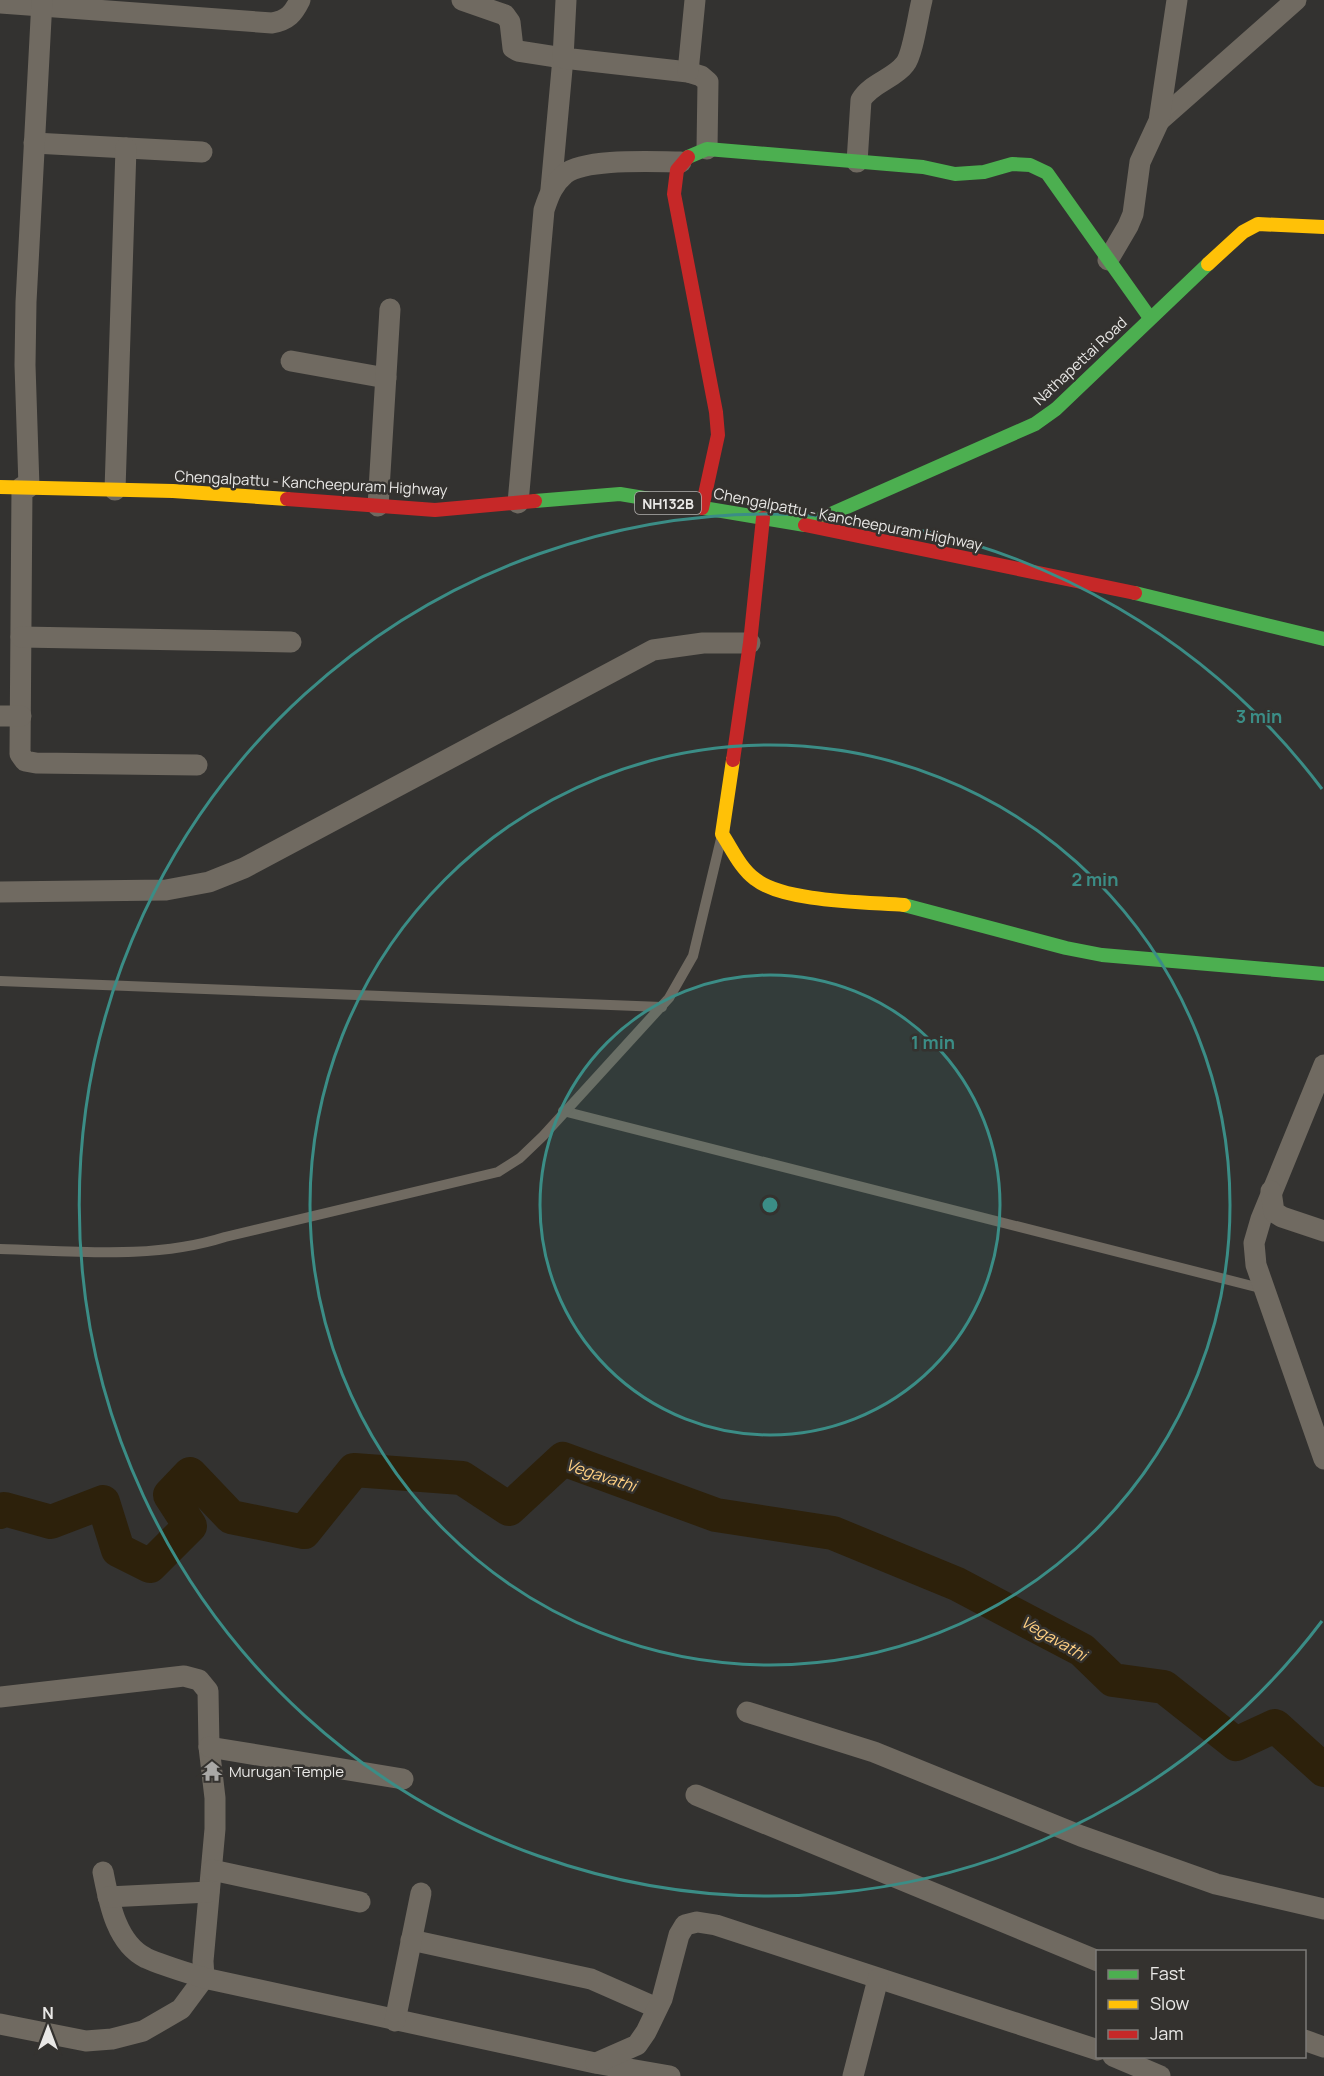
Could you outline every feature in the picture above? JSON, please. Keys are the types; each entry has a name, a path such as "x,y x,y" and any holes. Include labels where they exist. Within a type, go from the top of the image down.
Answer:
{"main road":[{"path":"702,508 718,435 716,412 674,194 673,176 681,162 693,153 707,149 923,167 955,174 984,172 1012,164 1030,165 1047,173 1150,318"},
{"name":"Nathapettai Road","path":"806,525 1035,424 1056,409 1243,232 1258,225 1324,227"},
{"name":"Chengalpattu - Kancheepuram Highway","path":"0,488 173,491 435,510 620,495 806,525 1127,591 1324,639"},
{"path":"764,518 750,643 722,834 753,878 768,888 789,895 910,906 1066,948 1102,955 1324,974"}],"street":[{"path":"0,3 42,3 272,23 286,20 300,0"},
{"path":"462,0 505,15 510,22 510,39 513,48 518,51 688,72 701,76 708,82 707,149"},
{"path":"518,503 544,210 551,189 567,0"},
{"path":"688,72 695,0"},
{"path":"856,162 861,100 866,93 905,64 922,0"},
{"path":"1112,265 1133,214 1140,162 1159,121 1177,0"},
{"path":"1159,121 1296,0"},
{"path":"42,3 24,365 26,488 21,637 10,716 20,754 26,761 197,765"},
{"path":"34,143 202,152"},
{"path":"115,490 126,148"},
{"path":"551,189 567,173 594,164 681,162"},
{"path":"378,506 390,309"},
{"path":"291,361 386,378"},
{"path":"21,637 291,642"},
{"path":"0,892 166,890 209,882 244,868 652,650 704,643 750,643"},
{"path":"1324,1067 1272,1191 1254,1243 1256,1265 1264,1290 1324,1459"},
{"path":"1272,1191 1274,1212 1282,1217 1324,1231"},
{"path":"0,1696 184,1676 199,1680 208,1691 209,1747 215,1819 203,1961 204,1978 181,2009 143,2031 112,2039 86,2041 0,2024"},
{"path":"747,1712 884,1755 1081,1836 1216,1884 1324,1909"},
{"path":"209,1747 403,1779"},
{"path":"696,1795 1096,1960"},
{"path":"212,1870 360,1902"},
{"path":"103,1872 110,1908 118,1927 131,1945 144,1957 204,1978 595,2064 670,2076"},
{"path":"108,1897 210,1892"},
{"path":"395,2021 421,1893"},
{"path":"595,2064 637,2045 662,1999 679,1935 685,1925 697,1922 716,1925 1096,2049"},
{"path":"411,1940 591,1979 657,2008"},
{"path":"853,2076 878,1979"},
{"path":"1306,2040 1324,2047"},
{"path":"1117,2058 1147,2074"}],"lane":[{"path":"0,1249 127,1252 172,1250 201,1245 225,1237 498,1172 520,1158 543,1136 662,1007 682,978 693,956 722,834"},
{"path":"0,981 662,1007"},
{"path":"564,1111 1264,1290"}],"waterway":[{"name":"Vegavathi","path":"0,1512 4,1509 51,1522 103,1502 118,1550 150,1566 190,1526 170,1495 190,1474 231,1517 304,1532 354,1470 462,1478 509,1509 563,1459 716,1515 833,1533 957,1584 1082,1650 1113,1680 1164,1687 1236,1744 1275,1726 1324,1770"}],"traffic: fast":[{"path":"688,157 707,149 923,167 955,174 984,172 1012,164 1030,165 1047,173 1150,318"},
{"path":"806,525 1035,424 1056,409 1208,264"},
{"path":"535,501 620,494 805,525"},
{"path":"1135,593 1324,639"},
{"path":"904,905 1066,948 1102,955 1324,974"}],"traffic: slow":[{"path":"1208,264 1243,232 1258,224 1324,227"},
{"path":"0,487 173,491 287,499"},
{"path":"733,760 722,834 750,875 768,887 805,897 904,905"}],"traffic: jam":[{"path":"688,157 677,170 674,194 716,412 718,435 702,508"},
{"path":"287,499 435,510 535,501"},
{"path":"733,760 750,643 763,518"},
{"path":"805,525 1135,593"}],"place":[{"name":"Murugan Temple","path":"212,1771"}]}
